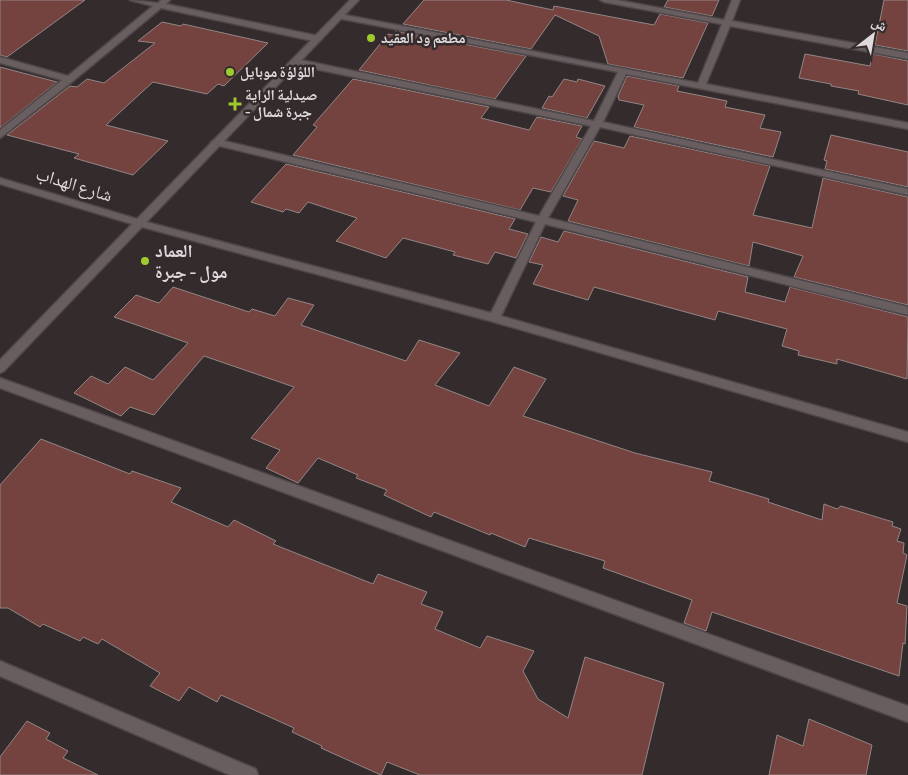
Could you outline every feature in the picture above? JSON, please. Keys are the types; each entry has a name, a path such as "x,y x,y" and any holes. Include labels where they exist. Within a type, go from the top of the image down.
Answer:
{"street":[{"path":"134,0 163,3 318,39"},
{"path":"0,368 355,0"},
{"path":"604,0 908,56"},
{"path":"701,86 736,0"},
{"path":"0,135 163,3"},
{"path":"340,16 908,126"},
{"path":"0,60 70,78"},
{"path":"296,62 597,124 908,192"},
{"path":"494,318 542,220 597,124 624,71"},
{"path":"216,142 542,220 908,311"},
{"name":"شارع الهداب","path":"0,181 139,223 494,318 908,437"},
{"path":"0,383 908,714"},
{"path":"0,668 250,775"}],"building":[{"path":"0,0 85,0 7,57 0,55"},
{"path":"424,0 506,0 553,10 554,6 654,25 660,14 708,23 683,78 608,64 599,36 555,15 531,49 403,24"},
{"path":"668,0 719,0 712,16 664,7"},
{"path":"884,0 908,0 908,51 875,45"},
{"path":"162,22 181,26 183,24 268,43 224,86 218,84 207,94 153,82 106,125 168,141 133,175 74,158 79,154 7,135 70,86 77,87 87,79 104,83 155,43 138,41"},
{"path":"396,31 526,56 495,99 359,70 388,34 392,35"},
{"path":"805,54 870,66 873,54 908,61 908,105 858,94 859,91 831,86 831,84 799,78"},
{"path":"0,67 57,82 0,128"},
{"path":"627,76 679,86 677,91 727,101 725,107 765,115 760,128 781,132 773,157 634,127 644,105 619,100 618,96"},
{"path":"353,79 489,107 481,118 529,130 537,117 582,126 576,137 582,139 551,192 533,188 520,210 293,155 317,127 313,125"},
{"path":"564,79 577,82 578,79 605,86 587,118 542,108 549,96 552,97"},
{"path":"831,135 908,152 908,187 825,169 827,161 824,160"},
{"path":"630,136 770,166 753,215 812,228 823,178 908,197 908,305 794,277 803,256 753,242 749,266 568,221 578,200 563,196 594,141 624,148"},
{"path":"286,164 515,219 509,229 528,234 516,258 495,252 488,264 453,255 455,252 403,238 386,258 336,241 357,218 308,202 299,213 286,209 283,212 251,202"},
{"path":"564,231 748,277 745,292 785,302 790,287 908,317 907,379 837,359 837,364 798,355 799,351 782,346 787,329 718,311 715,320 594,287 588,300 533,284 543,265 529,262 541,237 558,242"},
{"path":"173,287 249,312 252,309 275,316 288,298 314,305 301,325 406,361 419,340 460,353 435,385 489,406 514,367 546,379 523,416 635,453 712,472 709,481 769,499 768,502 822,520 824,504 837,509 841,506 893,522 892,526 901,529 897,541 904,543 903,553 907,555 897,603 907,606 905,644 903,643 899,676 712,612 706,631 684,623 692,600 603,568 605,561 529,538 525,547 434,512 431,517 384,495 387,490 356,478 358,475 318,458 298,483 266,468 280,450 251,438 294,387 204,356 154,415 130,407 121,416 74,393 91,376 108,384 125,367 153,380 188,343 114,317 136,295 159,303"},
{"path":"41,439 130,474 132,471 181,488 171,502 228,527 234,520 276,541 273,544 373,584 378,574 427,592 421,604 443,612 435,629 480,648 487,636 534,651 523,671 538,699 568,718 585,657 664,683 642,775 420,775 387,762 381,775 321,748 322,746 292,732 294,728 221,695 217,702 189,687 179,701 150,686 160,673 102,639 98,644 83,637 80,641 43,624 40,627 8,608 0,608 0,485"},
{"path":"809,719 872,745 866,775 769,775 777,735 803,746"},
{"path":"27,721 50,733 46,739 68,751 63,758 98,775 0,775 0,757"}],"place":[{"name":"مطعم ود العقيد","path":"371,38"},
{"name":"اللؤلؤة موبايل","path":"230,72"},
{"name":"صيدلية الراية - جبرة شمال","path":"235,104"},
{"name":"العماد مول - جبرة","path":"145,261"}]}
